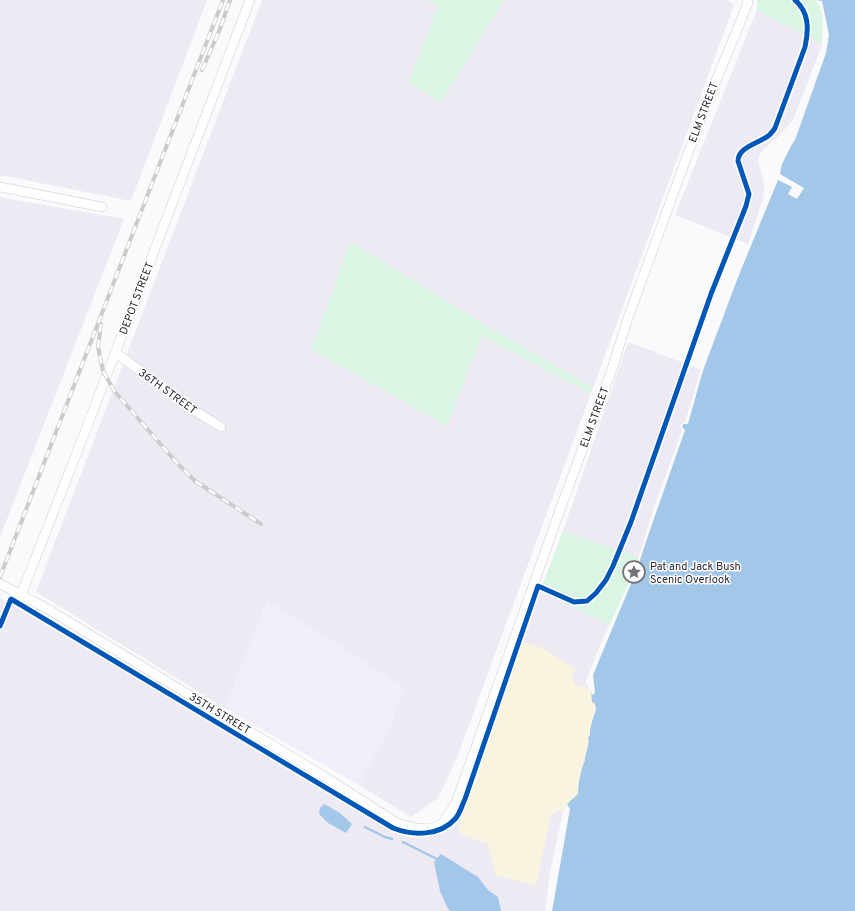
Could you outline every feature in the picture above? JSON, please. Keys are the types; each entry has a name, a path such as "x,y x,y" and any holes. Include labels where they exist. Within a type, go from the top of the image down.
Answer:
{"street":[{"name":"DEPOT STREET","path":"21,595 116,353 250,0"},
{"name":"ELM STREET","path":"442,824 456,803 699,122 746,4"},
{"path":"0,187 102,207"},
{"name":"36TH STREET","path":"116,353 194,411 220,427"},
{"name":"35TH STREET","path":"0,584 53,612 330,780 397,823 417,828 430,829 442,824"}],"shaded area":[{"path":"0,0 207,0 131,201 0,175"},
{"path":"262,0 428,0 438,6 408,83 441,103 504,0 727,0 734,5 456,760 438,798 411,817 359,785 390,726 404,687 267,600 225,708 36,592"},
{"path":"757,10 824,46 766,184 765,199 750,245 675,215"},
{"path":"0,197 124,219 0,537"},
{"path":"628,342 703,370 655,511 641,558 563,531"},
{"path":"540,591 611,626 591,691 547,911 0,911 0,598 406,837 435,834 467,800"},
{"path":"267,600 404,687 390,726 359,785 225,708"}],"green space":[{"path":"428,0 504,0 441,103 408,83 438,6"},
{"path":"757,0 818,0 824,17 824,46 757,10"},
{"path":"352,242 474,318 592,387 590,393 482,336 447,426 311,350 350,243"},
{"path":"563,531 641,558 611,626 540,591"}],"sand":[{"path":"522,642 542,648 576,669 572,678 576,686 584,686 591,691 596,710 593,715 592,727 588,738 589,743 586,749 585,760 582,765 581,777 577,788 578,794 562,810 551,815 536,886 496,875 488,844 460,834 459,827"}],"water":[{"path":"818,0 855,0 855,911 547,911 567,804 578,794 580,777 588,746 588,738 596,710 595,704 592,702 588,682 637,570 655,511 684,429 682,427 683,424 686,424 703,370 750,245 783,136 794,121 824,46 825,18"},
{"path":"324,804 340,813 352,824 346,833 328,823 319,814 320,808"},
{"path":"441,854 478,877 488,890 498,897 501,911 450,911 440,891 434,862"}],"pier":[{"path":"816,0 822,1 829,35 826,53 795,140 782,164 780,174 804,188 797,199 788,194 792,187 778,180 736,282 703,370 688,424 683,424 682,427 685,430 634,576 593,675 595,693 592,695 586,681 598,650 635,569 653,510 682,430 680,427 682,423 685,422 701,369 748,245 763,198 764,184 758,160 760,153 781,134 793,120 822,45 823,18"},
{"path":"567,804 570,809 552,911 545,911 550,873 560,825 564,809"}],"waterway":[{"path":"365,827 392,839"},
{"path":"403,842 437,859"}],"railway":[{"path":"0,577 223,0"},
{"path":"202,70 220,29 230,0"},
{"path":"101,324 98,347 103,371 115,392 177,463 195,481 261,524"}],"cycle path":[{"path":"0,626 11,599 393,828 401,831 426,833 442,829 449,825 458,815 465,799 538,586 574,602 587,601 596,593 606,580 613,566 631,522 711,294 746,206 749,194 738,161 739,156 741,152 764,139 775,128 805,47 807,21 803,10 795,0"}],"place":[{"name":"Pat and Jack Bush Scenic Overlook","path":"634,572"}]}
